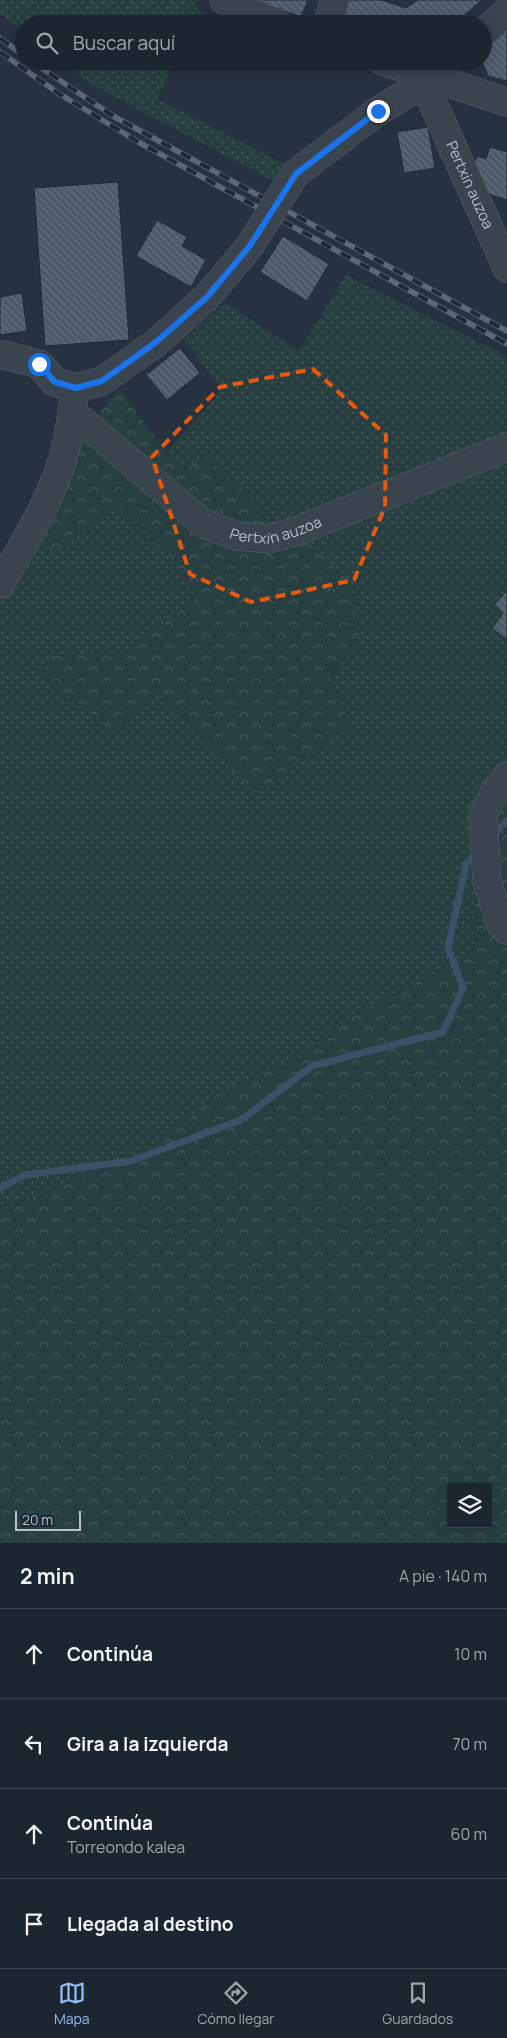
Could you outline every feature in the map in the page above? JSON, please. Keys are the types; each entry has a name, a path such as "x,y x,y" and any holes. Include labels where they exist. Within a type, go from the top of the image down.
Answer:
{"street":[{"path":"224,0 258,15"},
{"path":"330,15 335,0"},
{"path":"492,25 507,12"},
{"path":"409,70 507,102"},
{"path":"0,584 31,531 57,474 67,444 74,400 156,342 207,297 249,247 296,174 378,111 438,80"},
{"name":"Pertxin auzoa","path":"438,80 481,211 507,268"},
{"path":"481,211 507,219"},
{"path":"0,354 39,364 74,400"},
{"name":"Pertxin auzoa","path":"74,400 204,524 238,536 269,539 294,532 507,447"},
{"path":"507,776 483,814 490,889 500,923 507,930"}],"highlighted area":[{"path":"313,369 386,435 385,507 354,580 251,602 190,574 152,457 220,387"}],"green space":[{"path":"0,0 191,0 204,15 15,15 15,25 0,13"},
{"path":"72,70 170,70 157,99 289,166 279,184 89,83"},
{"path":"346,275 507,357 507,824 471,923 478,944 464,959 354,1014 294,1059 216,1095 152,1146 0,1211 0,600 32,545 60,551 115,506 168,554 198,598 125,652 50,656 46,680 89,709 113,733 157,689 256,795 359,635 352,584 307,542 261,526 167,452 222,390 184,340 225,303 299,351"},
{"path":"119,390 167,452 182,464 211,461 250,495 261,526 307,542 352,584 359,635 330,678 351,725 256,795 157,689 113,733 89,709 46,680 50,656 125,652 198,598 168,554 116,506 60,551 32,545 73,444"},
{"path":"507,824 507,1543 0,1543 0,1211 152,1146 216,1095 294,1059 354,1014 464,959 478,944 471,923 474,902"}],"building":[{"path":"255,0 308,0 302,15 296,15"},
{"path":"345,0 381,0 406,8 418,0 482,0 464,15 339,15"},
{"path":"507,25 507,81 488,76 486,70 492,70 492,38"},
{"path":"428,127 435,168 404,173 397,132"},
{"path":"490,147 507,152 507,200 477,190 471,174 477,156 486,159"},
{"path":"118,182 129,340 45,346 34,188"},
{"path":"157,220 187,237 182,246 206,260 191,287 136,256"},
{"path":"283,236 329,264 307,301 260,272"},
{"path":"22,293 27,331 0,335 0,297"},
{"path":"180,348 200,373 167,400 146,375"},
{"path":"507,590 507,640 492,628 503,613 494,605"}],"waterway":[{"path":"491,837 507,821"},
{"path":"0,1188 25,1175 131,1161 241,1120 312,1066 443,1032 463,988 448,947 466,864 477,852"}],"railway":[{"path":"0,38 15,49"},
{"path":"0,52 15,63"},
{"path":"25,70 58,93 140,143 507,344"},
{"path":"44,70 113,116 507,331"}],"route":[{"path":"39,364 55,382 76,388 102,381 156,342 207,297 249,247 296,174 378,111"}]}
